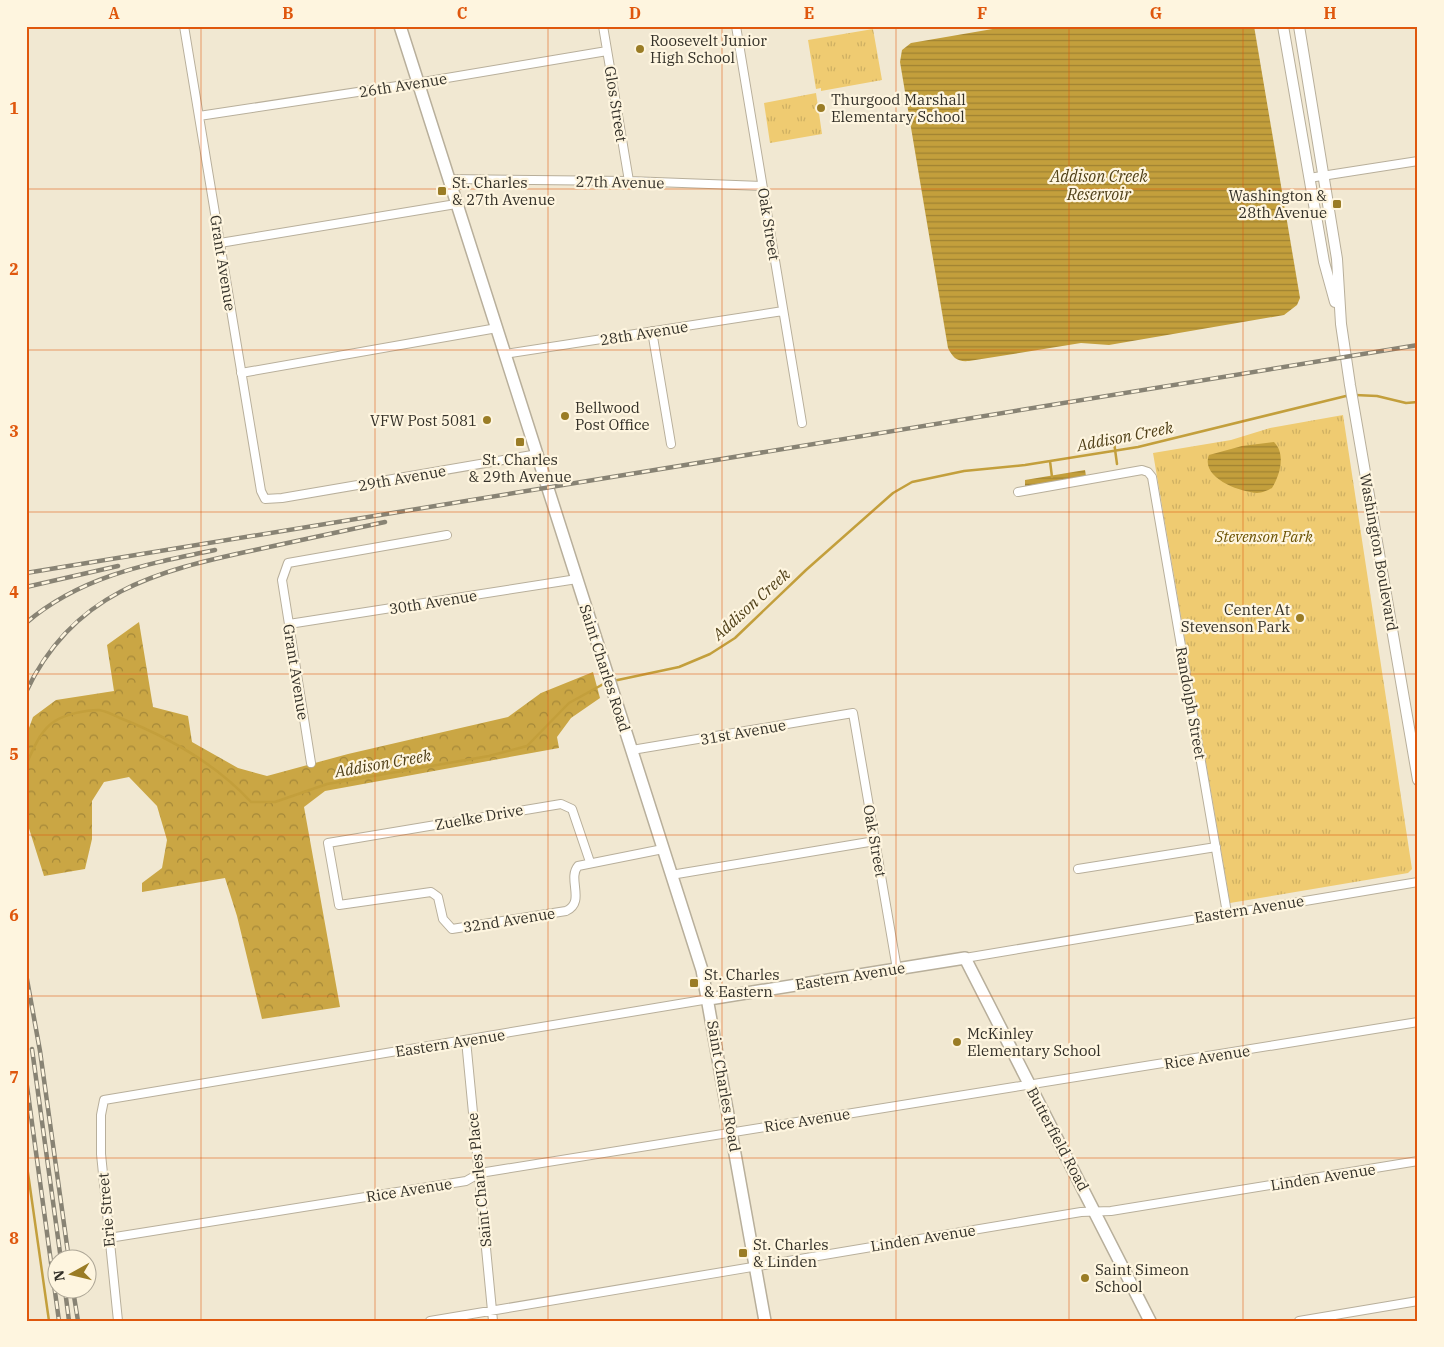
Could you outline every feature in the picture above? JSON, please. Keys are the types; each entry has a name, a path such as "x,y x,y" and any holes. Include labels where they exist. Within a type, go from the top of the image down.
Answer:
{"main road":[{"name":"Saint Charles Road","path":"400,26 702,970 765,1321"},
{"name":"Eastern Avenue","path":"708,999 965,958"},
{"name":"Butterfield Road","path":"965,958 1150,1321"}],"street":[{"name":"Grant Avenue","path":"184,26 261,491 265,499"},
{"name":"Glos Street","path":"603,26 628,181"},
{"name":"Oak Street","path":"736,26 802,423"},
{"name":"Washington Boulevard","path":"1283,26 1324,262 1341,324"},
{"name":"Washington Boulevard","path":"1299,26 1337,259 1341,324 1350,385 1418,780"},
{"name":"26th Avenue","path":"199,116 417,83 607,51"},
{"path":"1309,178 1418,161"},
{"name":"27th Avenue","path":"448,179 628,181 762,186"},
{"path":"220,242 456,204"},
{"name":"28th Avenue","path":"505,354 783,311"},
{"path":"241,373 497,328"},
{"path":"652,331 671,444"},
{"name":"29th Avenue","path":"265,499 282,498 538,454"},
{"name":"Randolph Street","path":"1018,492 1142,470 1148,472 1152,477 1227,913"},
{"name":"Grant Avenue","path":"311,762 282,580 288,563 447,535"},
{"name":"30th Avenue","path":"289,624 577,579"},
{"name":"Oak Street","path":"854,713 897,969"},
{"name":"31st Avenue","path":"632,750 854,713"},
{"name":"Zuelke Drive","path":"339,905 328,843 561,804 572,809 590,862"},
{"path":"671,875 875,841"},
{"path":"1078,869 1216,847"},
{"path":"590,862 663,849"},
{"name":"32nd Avenue","path":"339,905 431,892 438,897 443,919 452,929 566,911 575,902 575,871 578,866 590,862"},
{"name":"Eastern Avenue","path":"965,958 1418,882"},
{"name":"Eastern Avenue","path":"104,1100 708,999"},
{"name":"Rice Avenue","path":"109,1238 466,1181 480,1173 732,1131 1418,1022"},
{"name":"Saint Charles Place","path":"466,1040 493,1321"},
{"name":"Erie Street","path":"104,1100 100,1115 101,1154 118,1321"},
{"name":"Linden Avenue","path":"430,1321 755,1265 1071,1214 1111,1211 1418,1161"},
{"path":"1299,1321 1418,1301"}],"green space":[{"path":"873,29 882,80 821,91 821,88 816,89 808,40"},
{"path":"816,93 822,134 770,143 764,103"},
{"name":"Stevenson Park","path":"1343,415 1412,869 1408,873 1230,903 1153,453 1231,440 1270,428"},
{"path":"139,622 153,707 188,716 192,742 238,768 267,776 348,754 508,717 541,693 593,672 600,698 571,718 557,737 559,748 325,791 304,807 340,1007 262,1019 237,916 225,878 142,892 142,883 162,868 167,840 157,806 129,777 104,782 92,801 92,839 85,869 44,876 26,819 26,736 33,717 56,700 114,691 107,645"}],"water":[{"name":"Addison Creek Reservoir","path":"1010,26 1254,26 1300,298 1297,305 1284,315 1109,345 1081,343 969,361 961,361 954,357 948,348 900,62 902,50 911,43"},
{"path":"1274,442 1278,447 1281,458 1279,471 1272,488 1257,493 1241,490 1223,482 1210,470 1208,463 1209,455 1242,446"},
{"path":"1085,470 1086,476 1025,486 1025,480"}],"waterway":[{"name":"Addison Creek","path":"613,681 679,667 710,654 735,638 806,570 893,493 912,482 964,471 1025,465 1138,447 1350,395"},
{"name":"Addison Creek","path":"1355,395 1377,396 1406,403 1418,402"},
{"name":"Addison Creek","path":"1114,442 1117,464"},
{"path":"1050,461 1052,477"},
{"name":"Addison Creek","path":"26,765 38,741 50,725 70,714 99,710 110,713 156,734 190,753 223,776 251,802 275,802 327,784 489,756 527,746 569,703 607,682"},
{"path":"26,1159 49,1321"}],"railway":[{"path":"26,573 1418,345"},
{"path":"26,692 45,658 68,631 93,609 121,591 184,567 385,522"},
{"path":"26,623 47,607 92,583 140,567 215,550"},
{"path":"26,587 118,566"},
{"path":"26,974 40,1051 68,1250"},
{"path":"32,1049 60,1250"},
{"path":"26,1079 59,1321"},
{"path":"66,1300 69,1321"},
{"path":"75,1300 78,1321"}],"place":[{"name":"Roosevelt Junior High School","path":"640,49"},
{"name":"Thurgood Marshall Elementary School","path":"821,108"},
{"name":"St. Charles & 27th Avenue","path":"442,191"},
{"name":"Washington & 28th Avenue","path":"1337,204"},
{"name":"Bellwood Post Office","path":"565,416"},
{"name":"VFW Post 5081","path":"487,420"},
{"name":"St. Charles & 29th Avenue","path":"520,442"},
{"name":"Center At Stevenson Park","path":"1300,618"},
{"name":"St. Charles & Eastern","path":"694,983"},
{"name":"McKinley Elementary School","path":"957,1042"},
{"name":"St. Charles & Linden","path":"743,1253"},
{"name":"Saint Simeon School","path":"1085,1278"}]}
